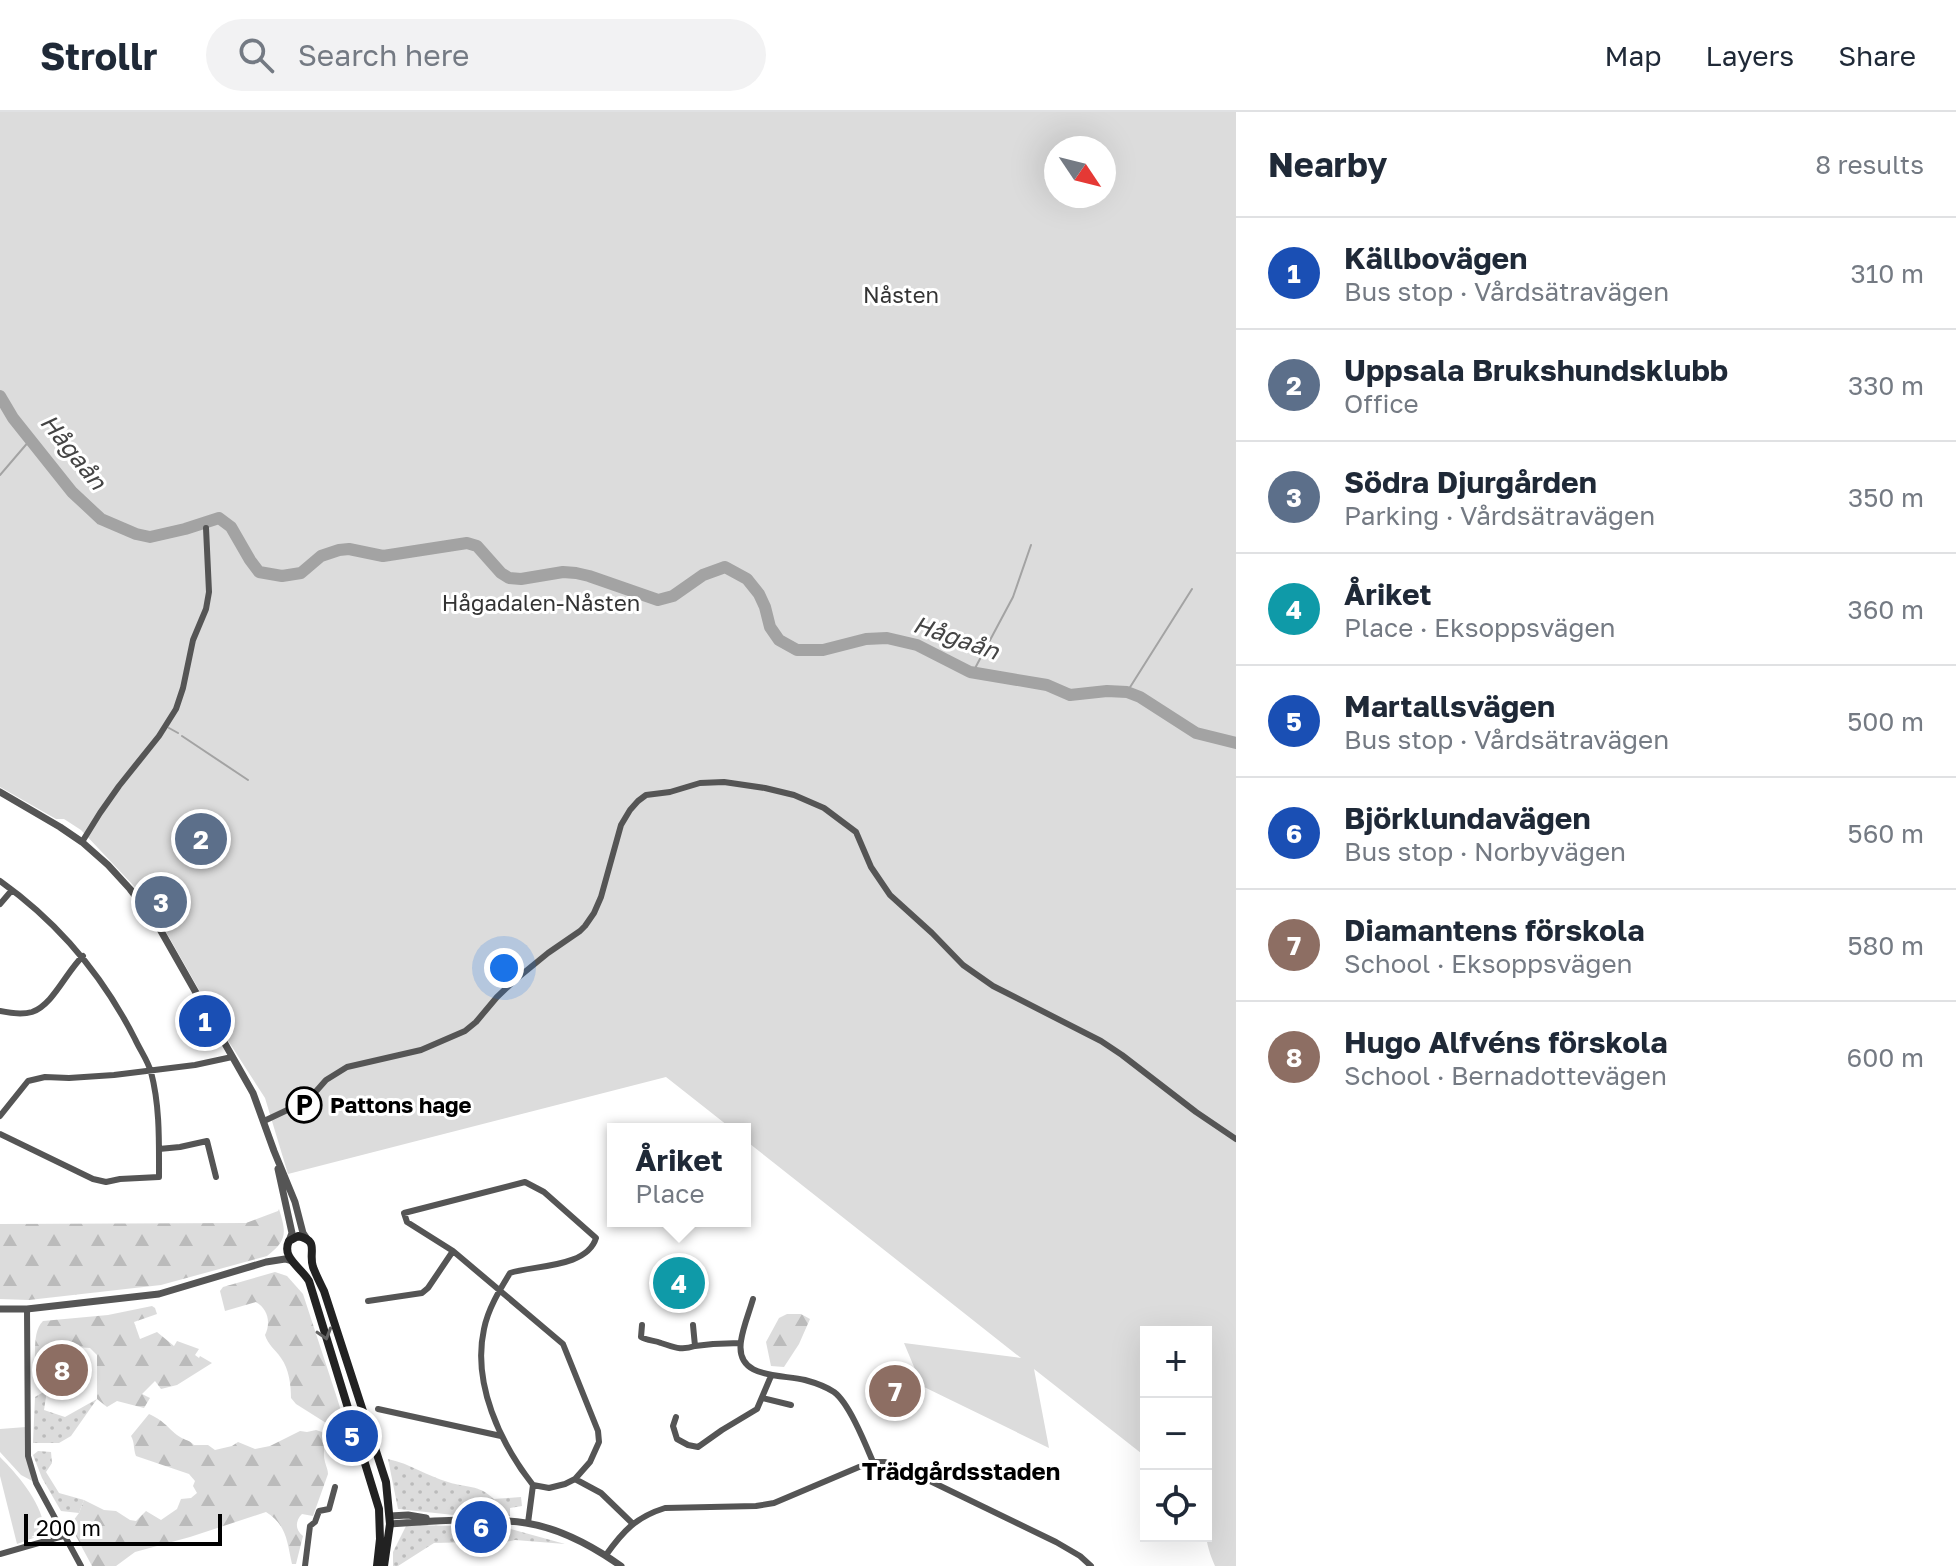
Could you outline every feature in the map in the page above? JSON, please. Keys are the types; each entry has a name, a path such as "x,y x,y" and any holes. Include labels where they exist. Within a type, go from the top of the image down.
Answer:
{"main road":[{"path":"377,1566 385,1520 309,1281 287,1256 288,1243 298,1236 311,1244 311,1262 324,1291 386,1482 384,1566"},
{"path":"294,1262 307,1260 312,1253"}],"street":[{"path":"82,842 176,709 209,592 206,528"},
{"path":"264,1121 311,1097 326,1080 347,1067 421,1050 465,1031 515,980 585,926 601,897 621,825 638,801 646,795 700,783 724,782 794,795 836,816 856,832 871,867 890,895 963,965 993,986 1101,1041 1236,1139"},
{"path":"0,792 82,842 130,889 157,924 253,1093 307,1239"},
{"path":"0,881 55,926 83,956 127,1024 150,1070 157,1110 159,1177 106,1182 75,1171 0,1134"},
{"path":"0,904 12,890"},
{"path":"0,1011 32,1012 48,1001 83,956"},
{"path":"0,1116 28,1081 45,1077 114,1075 232,1057"},
{"path":"159,1149 207,1141 216,1177"},
{"path":"266,1262 288,1243 292,1233 274,1151"},
{"path":"528,1523 533,1485 493,1419 486,1391 483,1331 499,1291 510,1273 566,1262 587,1251 596,1238 544,1192 525,1182 404,1213 407,1222 453,1251 499,1291 563,1344 598,1431 599,1442 590,1462 575,1479 549,1488 533,1485"},
{"path":"368,1301 422,1293 453,1251"},
{"path":"0,1309 27,1309 159,1294 266,1262 285,1259 294,1262"},
{"path":"753,1299 740,1343 742,1356 750,1368 771,1376 803,1379 824,1386 843,1399 873,1462"},
{"path":"27,1309 28,1456 36,1483 81,1566"},
{"path":"642,1325 641,1337 678,1350 740,1343"},
{"path":"693,1325 695,1346"},
{"path":"676,1417 673,1426 677,1439 698,1447 757,1409 771,1376"},
{"path":"762,1398 791,1405"},
{"path":"378,1409 501,1436"},
{"path":"606,1555 644,1515 665,1508 756,1506 777,1502 873,1462 885,1462 1056,1542 1091,1566"},
{"path":"575,1479 601,1493 633,1524"},
{"path":"305,1566 310,1526 319,1511 329,1509 335,1487"},
{"path":"385,1520 528,1523 566,1535 621,1566"},
{"path":"0,1554 63,1536"}],"green space":[{"name":"Hågadalen-Nåsten","path":"0,112 1236,112 1236,1566 1215,1566 1207,1542 1212,1542 1212,1326 1140,1326 1140,1452 1034,1369 1049,1448 922,1386 904,1343 1021,1358 751,1145 751,1123 724,1123 666,1077 288,1174 265,1098 227,1039 149,902 81,830 64,819 56,819 0,787"},
{"path":"279,1209 284,1235 279,1245 267,1256 161,1285 29,1300 0,1299 0,1224 246,1223"},
{"path":"275,1272 287,1276 303,1294 342,1414 343,1427 334,1428 291,1398 288,1372 266,1338 267,1317 260,1305 256,1302 225,1311 220,1291 223,1287"},
{"path":"152,1306 157,1314 134,1322 140,1339 157,1332 174,1346 177,1341 199,1349 195,1355 212,1363 177,1385 161,1389 155,1381 142,1394 150,1398 144,1408 117,1401 107,1407 97,1399 97,1355 90,1348 51,1345 50,1371 35,1370 36,1337 43,1321 108,1315"},
{"path":"787,1314 801,1314 810,1319 784,1367 771,1366 766,1342 779,1318"},
{"path":"47,1390 44,1410 65,1417 97,1399 71,1436 59,1443 33,1443 35,1397"},
{"path":"149,1414 179,1437 194,1445 208,1445 215,1450 238,1442 255,1449 270,1446 300,1431 322,1432 328,1474 313,1516 302,1514 298,1520 297,1528 303,1536 296,1564 292,1564 282,1528 266,1512 135,1552 116,1566 92,1566 70,1525 84,1500 104,1510 116,1511 130,1520 136,1521 146,1511 161,1520 177,1509 181,1499 191,1498 197,1493 193,1486 195,1481 189,1474 136,1456 131,1436"},
{"path":"26,1427 36,1483 21,1475 0,1452 0,1429"},
{"path":"38,1451 51,1452 52,1463 46,1472 59,1493 84,1500 79,1513 61,1511 33,1455"},
{"path":"0,1457 36,1503 44,1534 17,1544 0,1476"},
{"path":"388,1459 455,1484 477,1488 494,1499 521,1497 522,1506 510,1508 510,1516 463,1516 398,1509"},
{"path":"409,1525 503,1527 565,1544 515,1540 479,1548 475,1542 434,1543 398,1566 393,1566 393,1552"}],"waterway":[{"name":"Hågaån","path":"0,396 13,418 72,492 101,519 150,537 219,518 231,527 259,572 282,576 301,573 321,556 339,550 383,556 467,543 477,546 509,578 576,573 658,600 673,596 703,575 725,567 747,579 759,594 770,627 779,640 797,650 823,650 866,639 887,638 917,645 970,672 1047,685 1070,695 1127,692 1196,733 1236,743"},
{"path":"0,475 30,440"},
{"path":"973,672 1013,597 1031,545"},
{"path":"1127,692 1192,589"},
{"path":"169,728 178,733"},
{"path":"182,736 248,780"}],"place":[{"name":"Uppsala Brukshundsklubb","path":"201,839"},
{"name":"Södra Djurgården","path":"161,902"},
{"name":"Källbovägen","path":"205,1021"},
{"name":"Pattons hage","path":"304,1105"},
{"name":"Åriket","path":"679,1283"},
{"name":"Hugo Alfvéns förskola","path":"62,1370"},
{"name":"Diamantens förskola","path":"895,1391"},
{"name":"Martallsvägen","path":"352,1436"},
{"name":"Björklundavägen","path":"481,1527"}],"district":[{"name":"Trädgårdsstaden","path":"961,1472"}],"park label":[{"name":"Nåsten","path":"901,295"}]}
